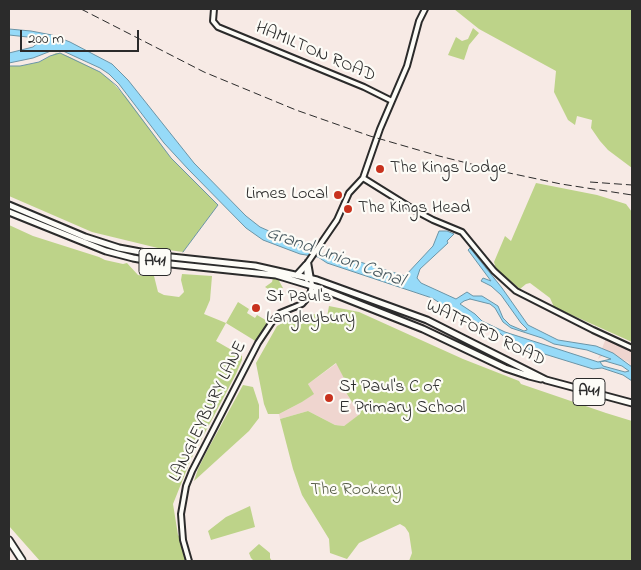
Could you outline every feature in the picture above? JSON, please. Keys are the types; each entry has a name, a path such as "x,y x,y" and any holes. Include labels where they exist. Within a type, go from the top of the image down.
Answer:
{"highway":[{"name":"WATFORD ROAD","path":"9,205 85,237 119,248 162,256 255,266 309,278 427,320 546,380"},
{"name":"WATFORD ROAD","path":"9,212 106,251 133,258 161,263 276,275 310,285 423,329 505,368 632,403"},
{"path":"296,275 308,262"},
{"path":"309,296 319,288"},
{"path":"9,540 23,561"},
{"path":"9,546 23,561"}],"street":[{"name":"HAMILTON ROAD","path":"214,9 213,21 218,27 364,87 392,101"},
{"path":"309,296 308,262 336,222 349,193 363,178 380,129 408,60 419,21 426,9"},
{"path":"363,178 416,211 462,232 494,271 516,291 632,348"},
{"name":"LANGLEYBURY LANE","path":"189,561 183,540 181,514 185,492 192,471 258,344 272,322 280,313 302,304 309,296"}],"shaded area":[{"path":"606,338 632,350 632,367 628,362 607,353 598,359"},
{"name":"St Paul's C of E Primary School","path":"337,363 347,384 345,391 360,415 344,426 335,425 308,411 280,419 279,414 313,394 308,384"}],"green space":[{"path":"454,9 632,9 632,168 608,150 600,141 591,128 592,120 577,116 575,125 568,120 554,92 556,71 479,29"},
{"path":"473,28 479,33 469,45 464,60 448,55 456,37 462,41 468,39"},
{"path":"56,53 70,57 100,72 109,79 126,97 171,158 218,205 183,252 162,249 92,232 9,196 9,66 39,62"},
{"path":"536,183 597,195 626,204 632,212 632,342 554,307 550,298 530,283 520,289 496,269 494,262 505,236 511,241"},
{"path":"9,225 33,236 105,260 123,264 127,263 138,275 144,276 148,273 154,276 158,292 164,295 179,297 184,292 181,280 182,274 212,276 210,300 204,314 226,323 216,341 242,356 242,360 191,459 173,504 178,535 186,561 40,561 9,526"},
{"path":"273,278 278,279 283,288 273,292 265,287 272,282"},
{"path":"238,302 249,309 247,313 255,318 257,315 269,322 257,342 226,323"},
{"name":"The Rookery","path":"329,306 359,312 463,359 519,381 521,384 632,421 632,561 409,561 412,553 409,533 400,524 359,543 347,559 330,553 329,539 302,495 280,419 308,411 335,425 344,426 360,414 345,391 347,384 336,363 308,384 314,394 279,414 268,414 264,404 256,363 277,326 302,315 316,314 327,317"},
{"path":"243,385 253,387 259,405 259,418 249,431 194,481 207,451"},
{"path":"250,506 255,527 211,540 208,531 226,517"},
{"path":"259,544 270,553 272,561 254,561 251,558 249,553"}],"water":[{"name":"Grand Union Canal","path":"9,29 52,35 70,42 112,64 128,80 194,163 246,216 260,227 307,248 310,252 344,257 405,276 433,246 439,231 447,231 454,234 447,241 448,243 420,269 417,278 421,283 456,299 467,292 473,296 482,296 498,306 503,318 510,325 524,331 527,330 501,295 491,286 481,281 483,278 491,281 468,250 470,248 528,325 558,340 596,346 613,353 632,367 632,381 623,375 602,368 593,369 512,344 501,334 481,323 470,322 432,298 327,263 318,257 300,254 263,240 246,228 188,169 164,143 119,84 109,74 63,51 51,51 33,58 9,63 9,53 33,47 40,41 37,38 9,35","holes":["470,299 490,304 495,308 503,322 511,328 554,344 587,350 611,359 598,362 505,332 482,321 460,304","605,361 622,366 629,371 625,372 603,366 600,362"]}],"waterway":[{"path":"9,66 39,62 60,53 100,72 117,86 171,158 218,205 183,252"}],"railway":[{"path":"81,9 204,72 296,110 370,136 495,170 561,184 632,195"},
{"path":"590,182 632,185"}],"place":[{"name":"The Kings Lodge","path":"380,169"},
{"name":"Limes Local","path":"338,195"},
{"name":"The Kings Head","path":"348,209"},
{"name":"St Paul's Langleybury","path":"256,308"},
{"name":"St Paul's C of E Primary School","path":"329,398"}]}
